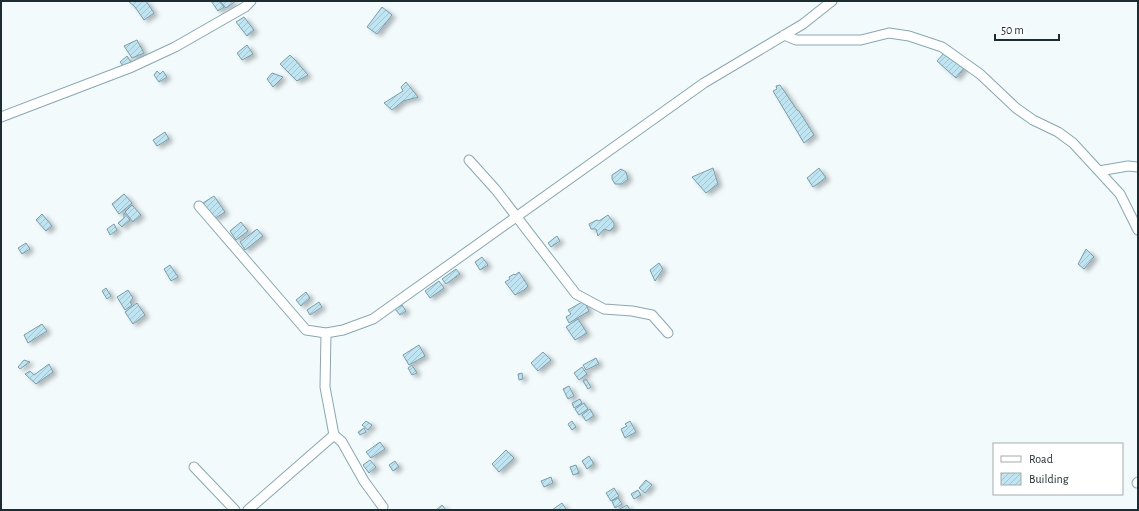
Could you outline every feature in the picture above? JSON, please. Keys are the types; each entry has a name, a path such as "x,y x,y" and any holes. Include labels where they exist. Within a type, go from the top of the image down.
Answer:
{"street":[{"path":"1,117 132,67 168,50 239,11 251,1"},
{"path":"199,206 306,330 326,333 343,330 373,319 704,83 803,24 832,1"},
{"path":"784,35 796,40 861,40 889,33 909,36 942,47 980,74 1016,108 1033,120 1058,132 1073,143 1120,194 1138,230"},
{"path":"469,160 496,190 576,294 604,309 632,311 652,315 668,333"},
{"path":"1099,171 1128,166 1138,167"},
{"path":"326,333 325,387 334,436 342,442 364,481 383,508"},
{"path":"248,510 334,436"},
{"path":"194,466 235,510"}],"building":[{"path":"128,1 146,1 154,13 144,20 135,7"},
{"path":"211,1 219,1 224,7 218,11"},
{"path":"220,1 236,1 226,8"},
{"path":"382,7 392,15 377,34 367,27"},
{"path":"244,17 254,30 247,36 236,22"},
{"path":"137,40 144,53 132,58 124,46"},
{"path":"247,45 253,54 242,60 237,53"},
{"path":"945,52 965,67 956,78 937,61"},
{"path":"290,55 308,75 297,81 280,64"},
{"path":"127,56 131,62 124,67 120,62"},
{"path":"157,71 160,74 163,71 167,77 159,82 154,75"},
{"path":"272,73 283,77 273,87 267,79"},
{"path":"406,82 418,97 403,101 392,110 384,103 403,91 401,87"},
{"path":"780,85 814,135 804,143 773,91 777,89 776,86"},
{"path":"165,132 169,139 157,146 153,140"},
{"path":"713,168 718,184 706,193 692,177"},
{"path":"819,168 826,178 813,187 807,178"},
{"path":"621,169 626,172 628,179 622,184 615,184 612,179 612,175"},
{"path":"124,194 132,203 119,214 112,204"},
{"path":"214,196 225,212 214,219 203,203"},
{"path":"132,205 141,215 133,222 125,212"},
{"path":"124,213 130,220 122,227 118,223 124,218"},
{"path":"42,214 52,226 46,231 36,220"},
{"path":"608,215 614,223 614,227 610,231 604,229 598,236 596,229 591,229 589,224 597,220 599,221"},
{"path":"241,222 248,231 236,240 230,231"},
{"path":"114,224 117,230 110,235 107,229"},
{"path":"257,229 263,236 245,250 240,242"},
{"path":"557,236 560,241 551,247 548,243"},
{"path":"26,243 30,249 22,254 18,248"},
{"path":"1086,249 1094,257 1084,269 1078,264"},
{"path":"482,257 488,265 480,270 475,262"},
{"path":"659,263 663,269 655,281 650,270"},
{"path":"170,265 178,277 171,281 164,269"},
{"path":"456,269 460,274 446,284 442,279"},
{"path":"519,272 528,286 515,295 505,282 510,279 509,277"},
{"path":"439,281 444,288 430,298 425,291"},
{"path":"106,288 111,296 107,299 102,291"},
{"path":"128,290 133,298 130,302 132,305 125,310 117,297"},
{"path":"306,292 310,298 301,306 296,300"},
{"path":"584,301 589,311 569,323 566,317 571,314 568,310"},
{"path":"319,302 322,307 310,315 307,310"},
{"path":"137,303 145,315 133,324 125,312"},
{"path":"402,305 406,311 400,315 395,309"},
{"path":"578,319 587,333 575,340 566,327"},
{"path":"42,324 47,331 28,343 24,335"},
{"path":"419,345 425,356 409,365 403,355"},
{"path":"543,352 551,360 538,371 531,363"},
{"path":"596,358 599,364 586,370 583,365"},
{"path":"24,360 30,362 20,369 18,367"},
{"path":"49,364 53,372 36,384 25,374 30,371 34,375"},
{"path":"412,365 417,373 412,375 408,368"},
{"path":"582,367 587,374 579,380 574,373"},
{"path":"522,373 523,379 519,380 518,374"},
{"path":"586,379 591,387 588,389 583,381"},
{"path":"569,386 574,396 568,399 563,389"},
{"path":"580,399 582,403 574,408 572,403"},
{"path":"584,403 588,409 579,415 575,409"},
{"path":"590,409 594,416 586,421 582,415"},
{"path":"366,421 372,425 368,430 362,425"},
{"path":"572,421 576,427 572,430 568,424"},
{"path":"630,421 636,432 625,438 621,429 627,426 625,424"},
{"path":"364,428 366,432 360,435 358,432"},
{"path":"380,442 385,449 371,458 366,452"},
{"path":"506,450 514,458 499,472 492,464"},
{"path":"589,456 594,464 587,469 582,461"},
{"path":"370,460 376,467 369,473 363,465"},
{"path":"395,461 399,467 393,471 389,465"},
{"path":"576,465 579,473 573,475 570,467"},
{"path":"551,477 553,483 544,487 541,481"},
{"path":"646,480 652,485 645,493 639,488"},
{"path":"614,488 619,496 611,501 606,493"},
{"path":"638,490 641,495 634,499 631,494"},
{"path":"618,498 622,504 615,508 612,501"},
{"path":"562,503 566,509 552,510"},
{"path":"442,505 446,510 436,510"},
{"path":"627,505 630,510 618,510"}]}
